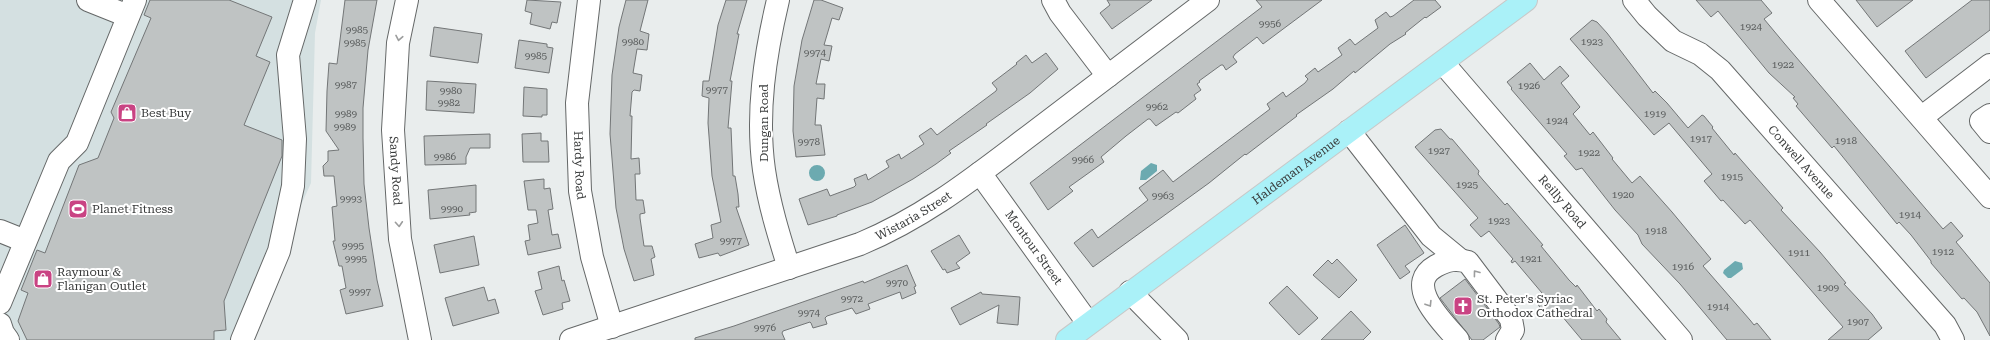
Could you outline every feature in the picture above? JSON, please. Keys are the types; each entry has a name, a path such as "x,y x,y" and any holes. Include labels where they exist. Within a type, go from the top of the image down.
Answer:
{"main road":[{"name":"Haldeman Avenue","path":"1067,340 1130,292 1443,63 1526,0"}],"street":[{"path":"0,303 59,161 77,143 131,8 88,0"},
{"path":"242,340 279,251 293,186 295,139 288,55 305,0"},
{"name":"Sandy Road","path":"407,0 398,43 392,130 400,239 420,340"},
{"name":"Hardy Road","path":"589,0 577,103 580,191 592,257 612,327"},
{"name":"Dungan Road","path":"778,0 767,46 761,137 769,198 789,268"},
{"path":"1053,0 1060,13 1108,76"},
{"name":"Wistaria Street","path":"571,340 860,244 898,227 936,205 980,173 1208,0"},
{"name":"Conwell Avenue","path":"1634,0 1647,16 1673,41 1700,54 1720,70 1945,325 1953,340"},
{"path":"1820,0 1990,197"},
{"name":"Reilly Road","path":"1443,63 1681,340"},
{"path":"1922,117 1990,66"},
{"path":"1990,115 1981,121 1990,132"},
{"path":"1349,131 1431,236 1459,259 1468,262 1510,319 1513,330 1507,340"},
{"name":"Montour Street","path":"980,173 1088,323"},
{"path":"0,232 25,241"},
{"path":"1431,236 1431,269"},
{"path":"1458,340 1427,303 1423,290 1424,278 1431,269 1445,261 1459,259"},
{"path":"1130,292 1178,340"},
{"path":"0,324 3,333 8,340"}],"shaded area":[{"path":"0,0 321,0 315,33 311,183 240,340 0,340"}],"water":[{"path":"1151,163 1157,165 1157,171 1146,180 1140,180 1141,171"},
{"path":"814,165 820,165 825,170 823,179 820,181 814,181 809,176 809,170"},
{"path":"1735,261 1742,263 1743,269 1731,278 1728,278 1723,273 1724,270"}],"building":[{"path":"150,0 229,0 272,17 256,56 270,62 244,125 282,140 282,156 224,301 226,330 214,331 214,340 27,340 18,321 28,293 21,290 37,250 45,253 79,165 98,158 114,118 111,112 151,18 144,15"},
{"path":"345,0 377,0 368,50 363,108 363,138 364,184 369,228 377,280 383,306 346,314 340,290 346,288 342,266 339,266 333,241 335,241 332,207 337,206 334,176 324,176 323,166 328,161 328,151 339,150 326,131 327,91 329,63 337,64"},
{"path":"527,0 561,2 557,23 552,22 550,29 530,24 532,13 525,11"},
{"path":"626,0 648,0 640,31 649,34 647,50 637,49 633,73 642,75 640,91 634,90 632,92 630,116 632,116 631,159 639,158 640,174 635,174 636,200 643,200 645,213 640,214 640,218 644,246 652,246 655,257 651,259 654,275 634,281 624,249 616,208 610,134 612,75 619,27"},
{"path":"726,0 747,0 737,34 739,34 730,81 732,81 728,128 731,128 733,176 735,176 738,194 739,207 736,207 749,245 720,256 718,253 699,258 695,244 713,238 711,225 721,222 712,176 708,123 709,98 702,96 703,81 709,81 718,25"},
{"path":"814,0 821,0 843,8 839,20 832,18 824,45 832,46 829,61 821,59 816,84 825,84 824,99 817,98 815,125 821,125 825,155 796,157 793,131 794,86 802,40"},
{"path":"1107,0 1152,0 1112,29 1100,13 1110,5"},
{"path":"1256,0 1322,0 1263,44 1257,37 1235,54 1233,57 1237,62 1226,70 1223,65 1221,65 1199,81 1200,82 1197,84 1201,90 1194,95 1196,99 1178,113 1176,112 1156,126 1150,119 1148,119 1101,157 1104,162 1069,187 1073,191 1048,210 1030,183 1262,7"},
{"path":"1414,0 1435,0 1441,7 1426,18 1425,17 1405,33 1406,34 1390,44 1355,73 1354,71 1333,89 1296,115 1297,116 1246,155 1245,154 1209,183 1093,267 1074,243 1092,229 1098,238 1148,200 1139,188 1163,170 1173,182 1270,109 1267,104 1283,92 1286,97 1305,83 1308,79 1305,76 1315,68 1318,72 1342,55 1338,48 1350,39 1355,45 1378,28 1375,20 1386,12 1390,17 1393,16"},
{"path":"1696,0 1761,0 1772,13 1764,19 1943,229 1951,222 1963,236 1956,242 1990,283 1990,336 1977,312 1964,298 1962,299 1931,263 1911,235 1899,222 1897,224 1834,146 1832,148 1796,106 1798,104 1793,98 1795,97 1769,73 1718,11 1711,17"},
{"path":"1856,0 1913,0 1877,27"},
{"path":"1972,0 1990,0 1990,30 1926,78 1905,51"},
{"path":"1592,20 1597,22 1607,33 1653,93 1655,91 1667,103 1688,128 1702,115 1704,116 1734,155 1735,153 1783,208 1781,210 1820,252 1846,283 1844,284 1872,314 1882,328 1868,340 1828,340 1843,327 1750,220 1745,224 1723,200 1721,201 1704,181 1712,174 1669,123 1654,135 1570,39"},
{"path":"434,27 482,34 478,63 430,56"},
{"path":"519,40 547,44 547,47 553,48 549,73 515,68"},
{"path":"1046,53 1058,69 1030,93 949,151 951,153 936,164 872,202 837,216 808,225 799,199 827,189 830,196 854,187 856,185 854,179 866,174 868,180 889,167 886,161 899,154 901,159 924,144 919,136 931,128 937,135 996,91 997,89 992,83 1017,64 1016,63 1026,55 1032,63"},
{"path":"1530,63 1544,80 1560,66 1569,76 1561,83 1580,107 1573,114 1590,135 1593,132 1613,158 1612,159 1632,183 1640,176 1672,212 1711,259 1703,266 1754,325 1757,323 1771,340 1727,340 1680,284 1642,244 1638,235 1615,210 1582,168 1576,170 1564,156 1567,154 1511,89 1512,88 1507,82"},
{"path":"427,81 476,84 474,113 426,110"},
{"path":"524,87 547,89 547,115 542,115 542,117 523,116"},
{"path":"1441,129 1450,139 1452,139 1479,171 1478,174 1483,180 1505,205 1507,203 1543,245 1541,246 1569,280 1576,287 1577,285 1597,311 1599,309 1607,319 1606,322 1621,340 1582,340 1556,309 1548,315 1542,311 1535,299 1542,293 1515,261 1512,263 1511,261 1513,259 1489,231 1481,237 1470,225 1478,218 1415,147 1435,130"},
{"path":"541,133 541,141 548,141 549,162 523,162 522,134"},
{"path":"490,134 490,148 470,148 466,157 466,164 425,165 424,136"},
{"path":"544,179 544,189 550,188 553,209 548,210 552,235 558,234 561,248 528,255 525,241 530,240 528,225 538,223 536,210 528,210 524,181"},
{"path":"476,185 476,212 469,213 470,215 430,219 428,190"},
{"path":"1405,225 1424,253 1405,266 1410,272 1400,279 1377,245"},
{"path":"959,235 970,253 956,263 960,268 947,273 945,269 943,270 931,251"},
{"path":"474,236 479,265 440,273 434,245"},
{"path":"1337,259 1357,280 1339,298 1313,275 1328,260 1332,264"},
{"path":"907,265 916,286 914,287 916,293 902,299 900,292 868,304 870,309 856,314 852,308 827,316 825,318 827,324 813,328 810,322 783,331 782,333 785,340 695,340 695,338 863,281 864,283"},
{"path":"559,266 562,281 564,280 570,301 562,303 563,309 543,315 535,291 542,289 538,272"},
{"name":"St. Peter's Syriac Orthodox Cathedral","path":"1465,279 1500,327 1483,340 1472,340 1440,298"},
{"path":"1287,286 1318,318 1299,335 1269,303"},
{"path":"484,287 488,301 495,299 499,313 453,326 445,298"},
{"path":"981,292 982,294 1020,297 1018,325 997,323 999,305 960,325 951,308"},
{"path":"1351,311 1371,332 1363,340 1321,340"}],"place":[{"name":"Best Buy","path":"127,113"},
{"name":"Planet Fitness","path":"78,209"},
{"name":"Raymour & Flanigan Outlet","path":"43,279"},
{"name":"St. Peter's Syriac Orthodox Cathedral","path":"1463,306"}]}
